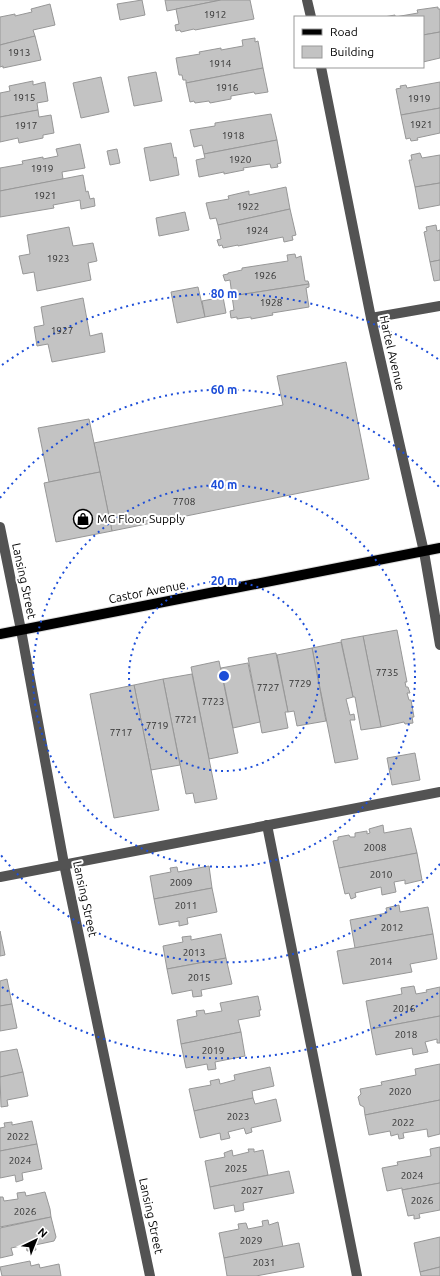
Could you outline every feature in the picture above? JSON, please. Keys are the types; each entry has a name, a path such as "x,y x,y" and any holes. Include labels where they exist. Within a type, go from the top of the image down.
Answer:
{"main road":[{"name":"Castor Avenue","path":"0,634 440,548"}],"street":[{"path":"307,0 311,16"},
{"name":"Hartel Avenue","path":"321,68 371,318 424,552 440,645"},
{"path":"371,318 440,306"},
{"name":"Lansing Street","path":"0,527 21,630 64,864 150,1276"},
{"path":"0,877 440,792"},
{"path":"267,825 357,1276"}],"building":[{"path":"142,0 145,15 120,20 117,4"},
{"path":"165,0 221,0 167,11"},
{"path":"221,0 250,0 254,19 195,30 181,32 180,30 176,31 175,25 179,24 176,9"},
{"path":"50,4 55,25 33,30 35,36 0,45 0,17 15,14 15,16 32,12 31,9"},
{"path":"438,7 438,9 440,9 440,32 424,35 424,16 401,16 418,13 417,10"},
{"path":"440,32 440,58 424,62 424,35"},
{"path":"35,36 41,60 3,68 3,66 0,67 0,45"},
{"path":"255,38 255,42 258,41 263,68 186,83 186,80 183,80 182,75 179,75 176,58 200,54 199,52 221,48 221,50 243,46 242,40"},
{"path":"263,68 268,92 255,94 254,92 231,96 231,99 210,103 209,101 195,103 194,101 190,102 186,83"},
{"path":"156,72 162,101 134,106 128,77"},
{"path":"101,77 109,112 81,118 73,83"},
{"path":"33,81 33,85 45,82 48,101 37,103 38,110 0,117 0,93 10,91 9,86"},
{"path":"440,82 440,108 401,115 396,89 401,88 400,86 406,85 407,88"},
{"path":"440,108 440,133 417,138 418,140 411,141 410,138 406,139 401,115"},
{"path":"38,110 39,117 51,115 54,133 43,135 43,138 19,143 18,138 0,142 0,117"},
{"path":"271,114 277,140 204,154 202,145 194,147 190,130 215,126 215,123"},
{"path":"277,140 281,163 277,164 278,167 271,168 270,164 243,168 244,170 224,174 224,172 199,177 196,160 205,158 204,154"},
{"path":"171,143 174,158 176,157 179,175 150,181 144,148"},
{"path":"80,144 85,168 62,172 63,179 0,191 0,168 23,164 22,161 58,156 56,149"},
{"path":"117,149 120,163 110,165 107,151"},
{"path":"420,153 422,158 440,155 440,183 415,187 409,160 412,160 411,155"},
{"path":"83,175 86,192 88,191 90,199 94,198 95,206 81,209 80,200 53,205 54,208 0,217 0,191"},
{"path":"440,183 440,205 419,209 415,187"},
{"path":"286,187 290,209 218,225 216,218 210,219 206,203 229,199 228,196 249,191 249,195"},
{"path":"290,209 296,235 292,236 293,240 284,242 283,237 238,246 223,248 222,245 219,246 217,240 221,239 218,225"},
{"path":"185,212 189,230 159,236 156,218"},
{"path":"436,225 437,231 440,230 440,260 430,262 424,232 427,231 426,227"},
{"path":"69,227 73,246 93,243 97,261 88,263 91,280 37,291 34,272 23,274 19,256 30,254 27,235"},
{"path":"295,254 296,258 301,256 305,281 308,281 309,284 232,296 230,280 225,281 223,275 242,270 242,268 288,261 287,255"},
{"path":"440,260 440,280 434,281 430,262"},
{"path":"309,284 309,287 306,288 309,307 272,313 273,315 251,319 251,317 237,319 237,317 231,318 230,311 234,310 232,296"},
{"path":"198,287 205,317 177,323 171,292"},
{"path":"223,297 226,313 205,317 202,301"},
{"path":"83,298 90,336 102,333 105,352 52,362 48,344 37,346 34,327 44,325 41,307"},
{"path":"346,362 369,479 112,531 94,443 283,405 277,376"},
{"path":"89,419 100,472 49,482 38,428"},
{"path":"100,472 112,531 56,542 44,483"},
{"path":"397,630 407,682 405,682 406,687 408,687 410,693 407,693 409,700 411,700 414,717 412,717 413,723 405,724 404,722 381,727 363,636"},
{"path":"363,636 381,727 361,730 355,697 353,697 341,640"},
{"path":"341,642 353,697 346,699 350,715 354,714 355,720 350,720 358,759 335,763 312,648"},
{"path":"312,648 326,721 297,726 294,711 288,712 277,655"},
{"path":"276,653 288,712 285,712 288,728 262,733 248,658"},
{"path":"219,661 238,753 209,759 191,667"},
{"path":"248,663 260,722 233,728 221,668"},
{"path":"192,674 217,799 195,803 193,793 186,794 163,679"},
{"path":"163,679 180,765 151,770 134,685"},
{"path":"134,685 159,810 114,818 90,694"},
{"path":"415,753 420,780 392,785 387,758"},
{"path":"383,825 384,833 411,828 417,853 339,868 333,841 338,840 338,837 349,835 350,837 355,837 355,833 367,831 367,834 370,833 369,829"},
{"path":"417,853 422,880 405,884 405,880 394,882 396,892 382,895 381,887 355,893 356,897 351,899 349,893 345,894 339,868"},
{"path":"209,866 212,888 154,899 150,876 171,872 170,868 177,867 178,872"},
{"path":"212,888 217,912 187,918 188,924 179,926 179,921 159,925 154,899"},
{"path":"399,905 400,912 428,907 433,934 355,948 350,920 387,913 386,908"},
{"path":"0,931 5,955 0,956"},
{"path":"221,934 226,958 167,969 163,946 183,942 182,937 191,936 191,940"},
{"path":"433,934 437,959 410,964 412,972 343,984 337,951"},
{"path":"226,958 232,984 201,990 202,996 193,997 192,990 172,994 167,969"},
{"path":"7,979 12,1004 0,1006 0,981"},
{"path":"414,986 416,994 440,987 440,1016 371,1029 366,1001 402,994 401,988"},
{"path":"258,996 261,1010 259,1010 260,1016 238,1020 241,1032 181,1044 177,1020 197,1016 196,1011 204,1010 205,1014 222,1011 220,1003"},
{"path":"12,1004 17,1028 0,1031 0,1006"},
{"path":"440,1016 440,1043 437,1043 437,1039 425,1042 428,1052 413,1055 412,1048 376,1055 371,1029"},
{"path":"241,1032 245,1056 215,1062 216,1069 208,1070 207,1064 186,1068 181,1044"},
{"path":"17,1049 23,1072 0,1077 0,1052"},
{"path":"440,1064 440,1100 365,1115 364,1107 360,1105 358,1097 361,1094 360,1089 382,1085 381,1082 416,1075 415,1069"},
{"path":"270,1067 274,1086 252,1091 253,1098 194,1111 189,1089 211,1085 210,1081 219,1079 220,1084 235,1080 234,1075"},
{"path":"23,1072 28,1096 7,1100 8,1106 1,1107 0,1077"},
{"path":"253,1098 255,1104 276,1099 281,1121 251,1128 252,1132 246,1134 244,1128 228,1132 230,1138 221,1140 220,1133 200,1138 194,1111"},
{"path":"440,1100 440,1134 428,1137 427,1129 403,1133 404,1138 399,1139 398,1134 391,1136 390,1131 369,1135 365,1115"},
{"path":"32,1121 37,1144 0,1151 0,1128 5,1127 4,1123 12,1122 12,1125"},
{"path":"37,1144 42,1169 22,1173 23,1180 16,1182 15,1175 0,1178 0,1151"},
{"path":"440,1147 440,1183 402,1190 402,1188 387,1191 382,1168 398,1165 397,1162 431,1156 430,1149"},
{"path":"248,1149 254,1149 254,1152 263,1150 268,1175 210,1187 205,1161 225,1157 224,1153 232,1150 233,1156 249,1152"},
{"path":"289,1171 294,1193 243,1203 244,1210 235,1212 234,1205 214,1209 210,1187"},
{"path":"440,1183 440,1210 419,1214 420,1218 414,1219 414,1215 408,1216 402,1190"},
{"path":"25,1192 26,1196 45,1192 51,1217 0,1227 0,1197 3,1197 4,1201 18,1199 17,1193"},
{"path":"51,1217 56,1237 54,1241 35,1245 36,1250 27,1251 26,1245 11,1248 13,1255 0,1258 0,1228"},
{"path":"268,1220 269,1225 278,1222 283,1247 224,1258 219,1233 239,1229 238,1224 246,1223 248,1229 263,1226 262,1221"},
{"path":"440,1237 440,1267 420,1272 414,1243"},
{"path":"299,1243 304,1267 256,1276 227,1276 224,1258"},
{"path":"30,1261 31,1266 39,1264 40,1268 59,1264 61,1276 2,1276 0,1267"},
{"path":"440,1267 440,1276 421,1276 420,1272"}],"place":[{"name":"MG Floor Supply","path":"83,519"}]}
